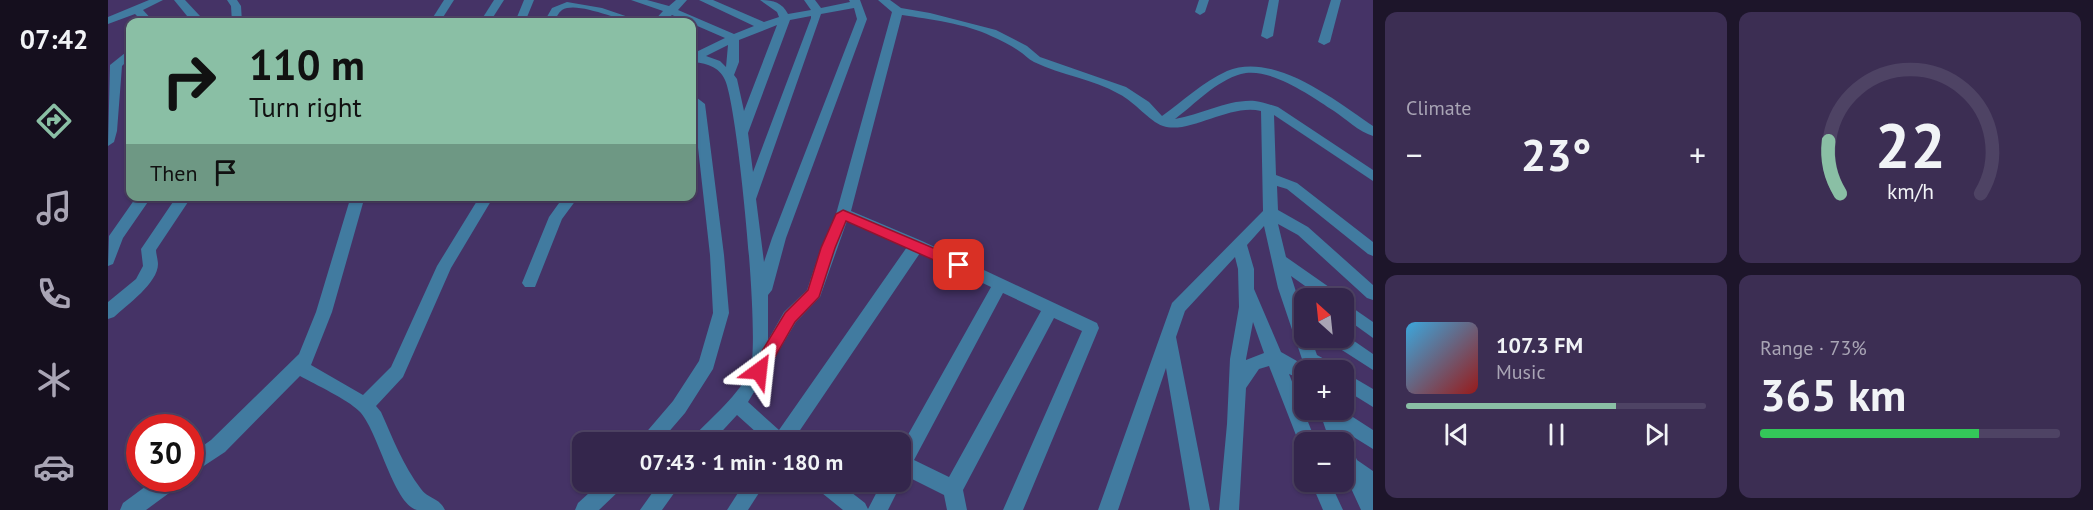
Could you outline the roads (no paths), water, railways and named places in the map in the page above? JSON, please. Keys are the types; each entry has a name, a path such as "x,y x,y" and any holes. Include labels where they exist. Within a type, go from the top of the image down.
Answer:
{"street":[{"path":"108,21 158,0"},
{"path":"179,0 196,18"},
{"path":"232,0 236,6 237,18"},
{"path":"438,18 449,0"},
{"path":"488,18 499,0"},
{"path":"522,18 529,0"},
{"path":"636,0 688,18"},
{"path":"662,18 682,0"},
{"path":"704,0 763,26"},
{"path":"742,133 785,18 781,10 765,0"},
{"path":"750,199 816,12 816,8 809,0"},
{"path":"883,0 898,11 930,16 992,32 1023,48 1036,59 1122,90 1145,105 1158,119 1164,121 1178,123 1230,108 1254,105 1274,110 1312,133 1373,176"},
{"path":"1200,12 1204,0"},
{"path":"1267,36 1274,0"},
{"path":"1324,42 1336,0"},
{"path":"696,56 733,38 785,18 856,2 862,19 779,238 761,298"},
{"path":"550,18 560,7 573,5 593,6 627,18"},
{"path":"137,10 145,18"},
{"path":"709,432 736,403 759,371 790,317 814,293 828,248 843,214 898,11"},
{"path":"696,22 733,38"},
{"path":"728,75 735,55 733,38"},
{"path":"108,142 111,131 116,65 126,56"},
{"path":"696,58 716,63 731,79 742,133 761,298 759,371"},
{"path":"1164,121 1212,86 1240,70 1254,68 1290,80 1373,132"},
{"path":"658,432 679,407 707,364 721,313 708,168 699,104 696,101"},
{"path":"1267,108 1271,226 1308,360"},
{"path":"1270,178 1292,186 1373,250"},
{"path":"108,260 116,236 141,201"},
{"path":"108,312 141,283 151,266 148,249 182,201"},
{"path":"204,456 218,446 306,358 324,312 357,201"},
{"path":"365,405 397,372 445,266 484,201"},
{"path":"530,284 556,217 568,201"},
{"path":"1108,510 1178,308 1271,213"},
{"path":"1271,213 1303,231 1373,294"},
{"path":"843,214 917,245 1091,328 1013,510"},
{"path":"1229,510 1238,359 1247,307 1246,269 1239,244"},
{"path":"787,432 917,245"},
{"path":"1279,260 1318,288"},
{"path":"911,447 1000,285"},
{"path":"1247,286 1303,432"},
{"path":"957,510 953,489 1050,309"},
{"path":"1354,316 1373,331"},
{"path":"1169,337 1200,510"},
{"path":"1351,348 1373,363"},
{"path":"1237,386 1253,364 1275,357 1294,363"},
{"path":"298,366 365,405 375,418 397,470 416,499 435,510"},
{"path":"1354,387 1373,399"},
{"path":"736,403 769,432"},
{"path":"1343,420 1373,440"},
{"path":"1354,465 1373,482"},
{"path":"911,470 953,489"},
{"path":"1354,474 1371,510"},
{"path":"130,510 154,492"},
{"path":"585,510 604,492"},
{"path":"650,510 664,492"},
{"path":"737,510 749,492"},
{"path":"836,492 858,510"},
{"path":"877,510 887,492"},
{"path":"1319,510 1322,492"},
{"path":"1326,492 1333,510"}]}
